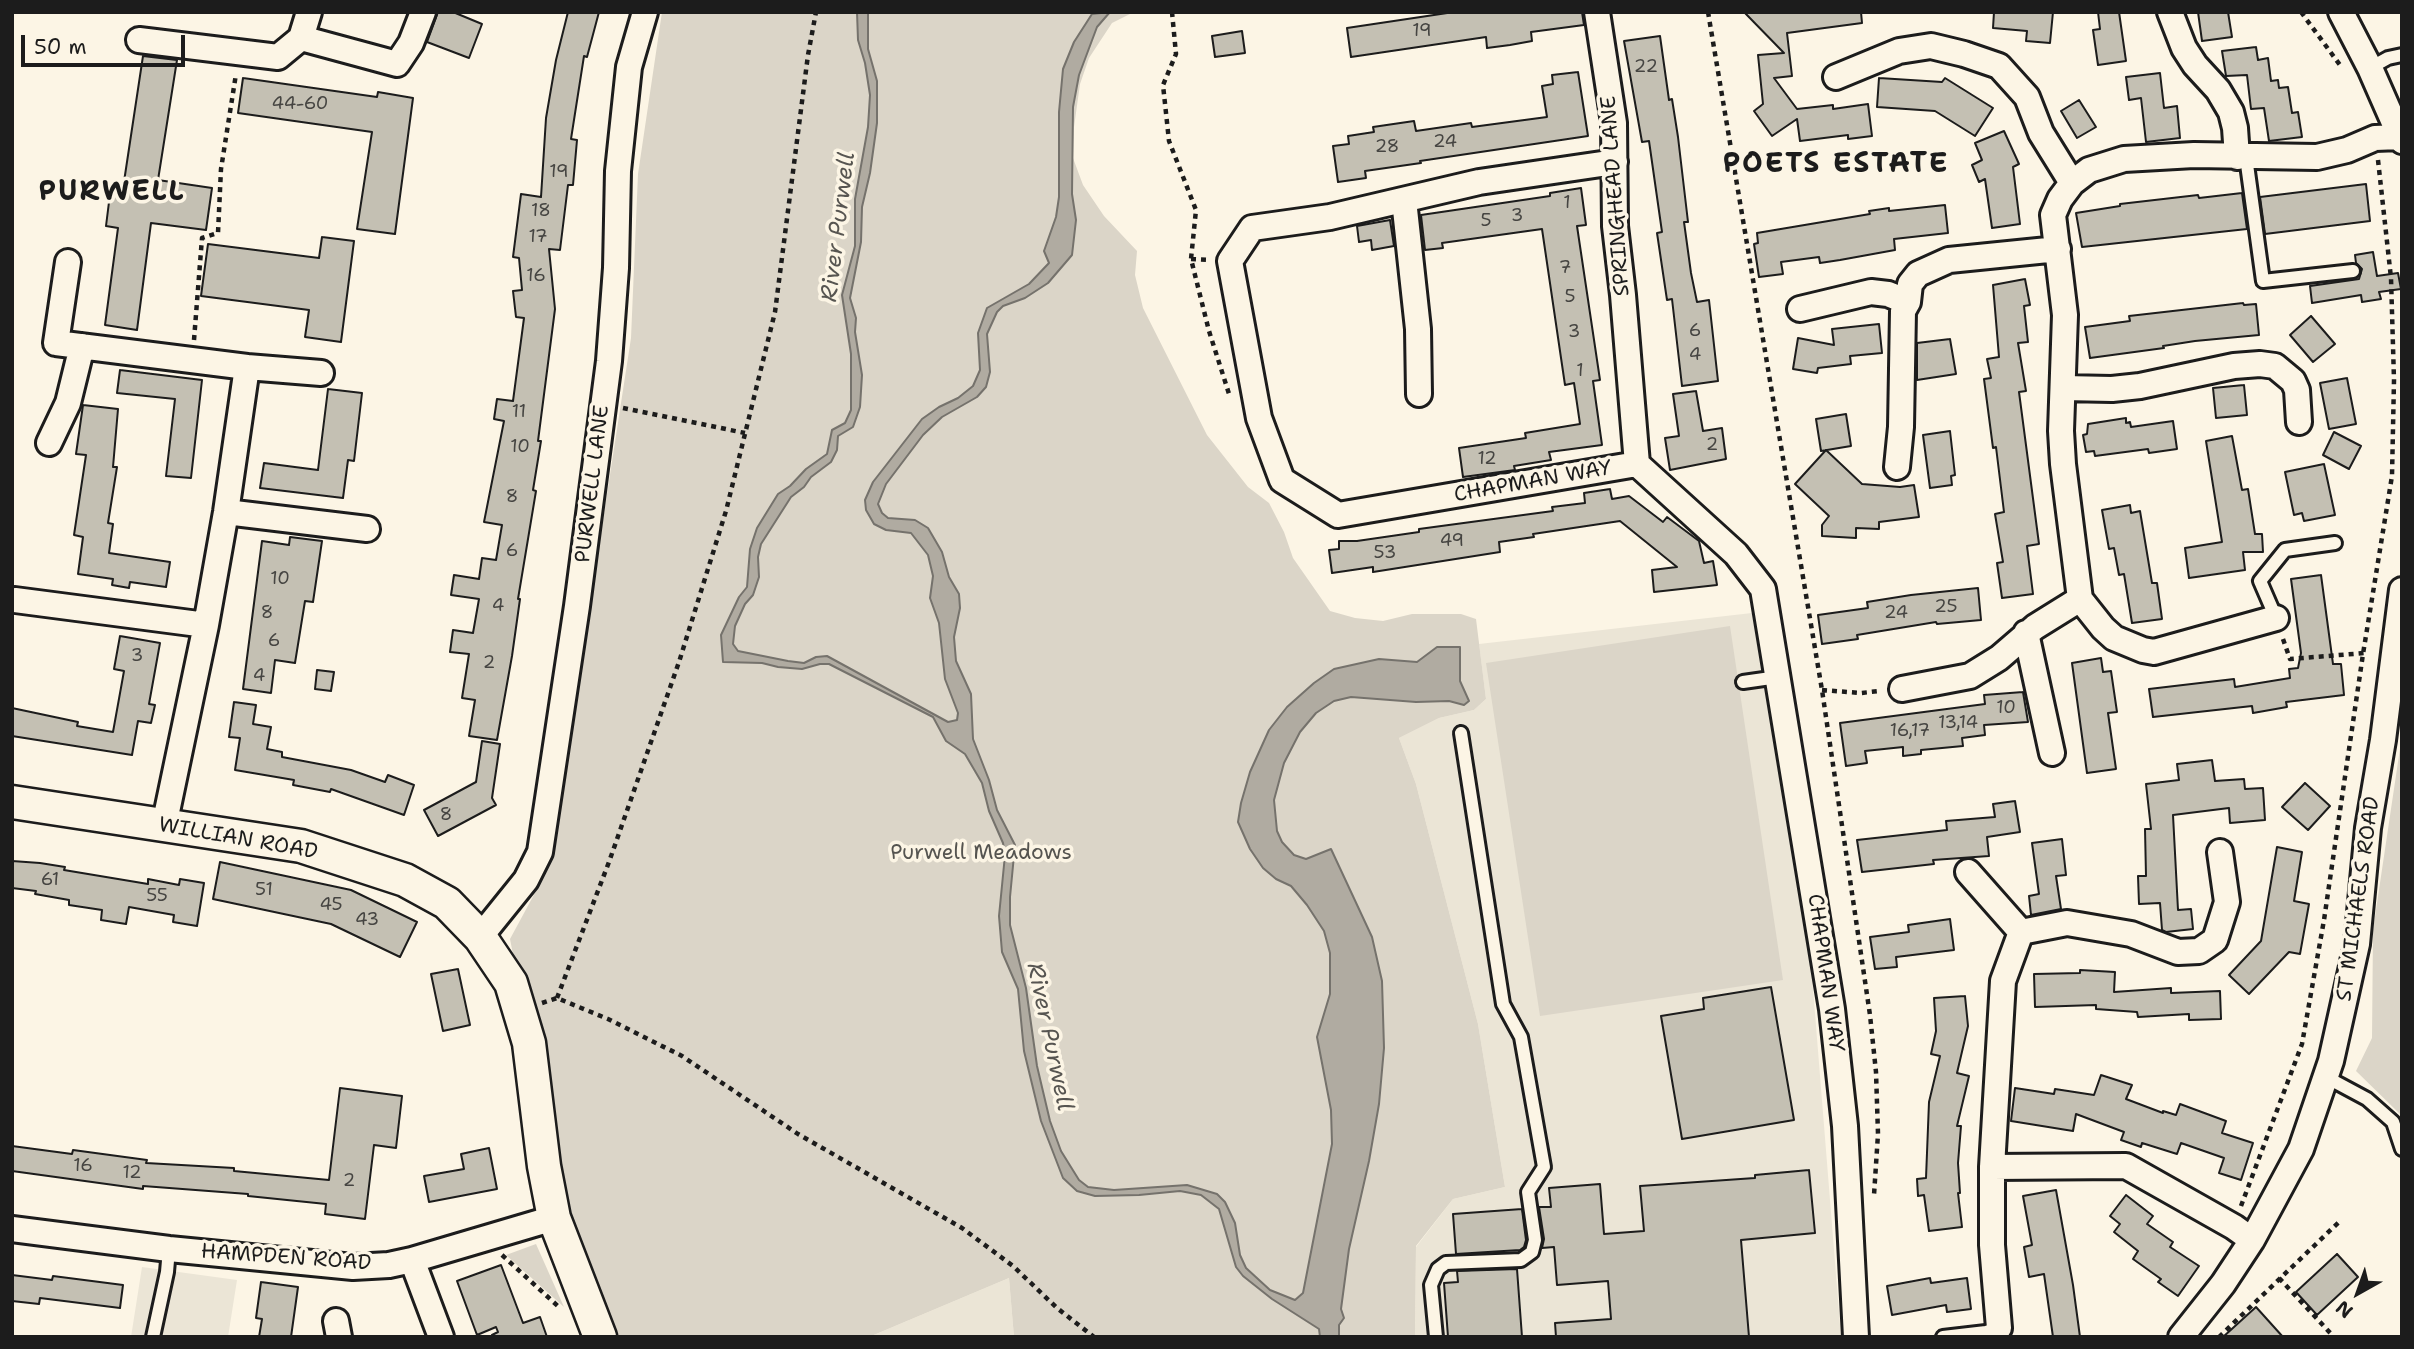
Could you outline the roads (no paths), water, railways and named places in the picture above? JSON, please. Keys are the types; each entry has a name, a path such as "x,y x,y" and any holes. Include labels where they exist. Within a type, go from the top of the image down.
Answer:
{"street":[{"path":"139,40 278,57 302,38 309,12"},
{"path":"302,38 397,64 411,43 423,12"},
{"name":"PURWELL LANE","path":"480,937 527,880 540,852 604,404 611,335 618,171 629,67 645,12"},
{"name":"SPRINGHEAD LANE","path":"1597,12 1614,123 1615,226 1637,464"},
{"path":"2170,12 2184,48 2195,65 2218,90 2231,112 2241,157"},
{"path":"2341,12 2355,39 2359,71 2401,139"},
{"path":"1836,77 1899,51 1931,46 1998,66 2027,97 2041,133 2072,183"},
{"path":"2276,618 2154,652 2136,648 2114,638 2102,628 2080,599 2063,464 2065,315 2053,215 2060,199 2072,183 2090,170 2124,159 2194,155 2318,157 2347,150 2375,138 2401,139"},
{"path":"1419,394 1418,329 1404,200 1479,182 1615,162"},
{"name":"CHAPMAN WAY","path":"1404,200 1330,217 1252,228 1230,261 1259,418 1282,480 1338,515 1637,464 1736,554 1763,589 1832,1009 1845,1126 1856,1337"},
{"path":"1897,467 1901,427 1903,311 1908,302 1910,284 1933,265 1949,260 2058,249"},
{"path":"68,262 56,343 247,367 321,373"},
{"path":"1800,309 1871,292 1888,294 1908,302"},
{"path":"49,443 68,403 82,346"},
{"path":"2063,388 2126,388 2166,382 2234,366 2275,366 2293,381 2297,390 2299,422"},
{"path":"164,826 206,625 247,367"},
{"path":"226,512 367,529"},
{"name":"ST MICHAELS ROAD","path":"2181,1337 2223,1284 2243,1234 2301,1149 2326,1077 2357,944 2368,828 2385,727 2402,590"},
{"path":"1902,689 1970,677 1999,659 2026,633 2080,599"},
{"path":"15,600 206,625"},
{"path":"2026,633 2052,753"},
{"name":"WILLIAN ROAD","path":"12,802 301,846 405,880 447,902 480,937 511,983 529,1043 544,1166 554,1218 600,1337"},
{"path":"2021,932 2067,923 2131,933 2178,952 2199,951 2215,940 2227,902 2220,852"},
{"path":"1968,872 2021,932"},
{"path":"1999,1328 1992,1245 1992,1167 2003,981 2021,932"},
{"path":"1992,1167 2126,1166 2243,1234"},
{"name":"HAMPDEN ROAD","path":"12,1229 169,1249 353,1267 389,1265 412,1260 554,1218"},
{"path":"412,1260 441,1337"}],"lane":[{"path":"2359,71 2402,55"},
{"path":"2241,157 2263,281 2353,271"},
{"path":"2276,618 2260,581 2285,550 2335,542"},
{"path":"1743,682 1778,677"},
{"path":"1436,1337 1431,1285 1438,1269 1446,1263 1521,1260 1532,1252 1535,1240 1528,1192 1544,1167 1521,1037 1503,1004 1461,733"},
{"path":"2326,1077 2367,1099 2393,1122 2402,1149"},
{"path":"153,1337 167,1272 169,1249"},
{"path":"1943,1337 1999,1328"}],"district":[{"name":"POETS ESTATE","path":"1836,165"},
{"name":"PURWELL","path":"112,193"}],"water label":[{"name":"River Purwell","path":"839,227"},
{"name":"River Purwell","path":"1049,1037"}],"park label":[{"name":"Purwell Meadows","path":"981,854"}]}
